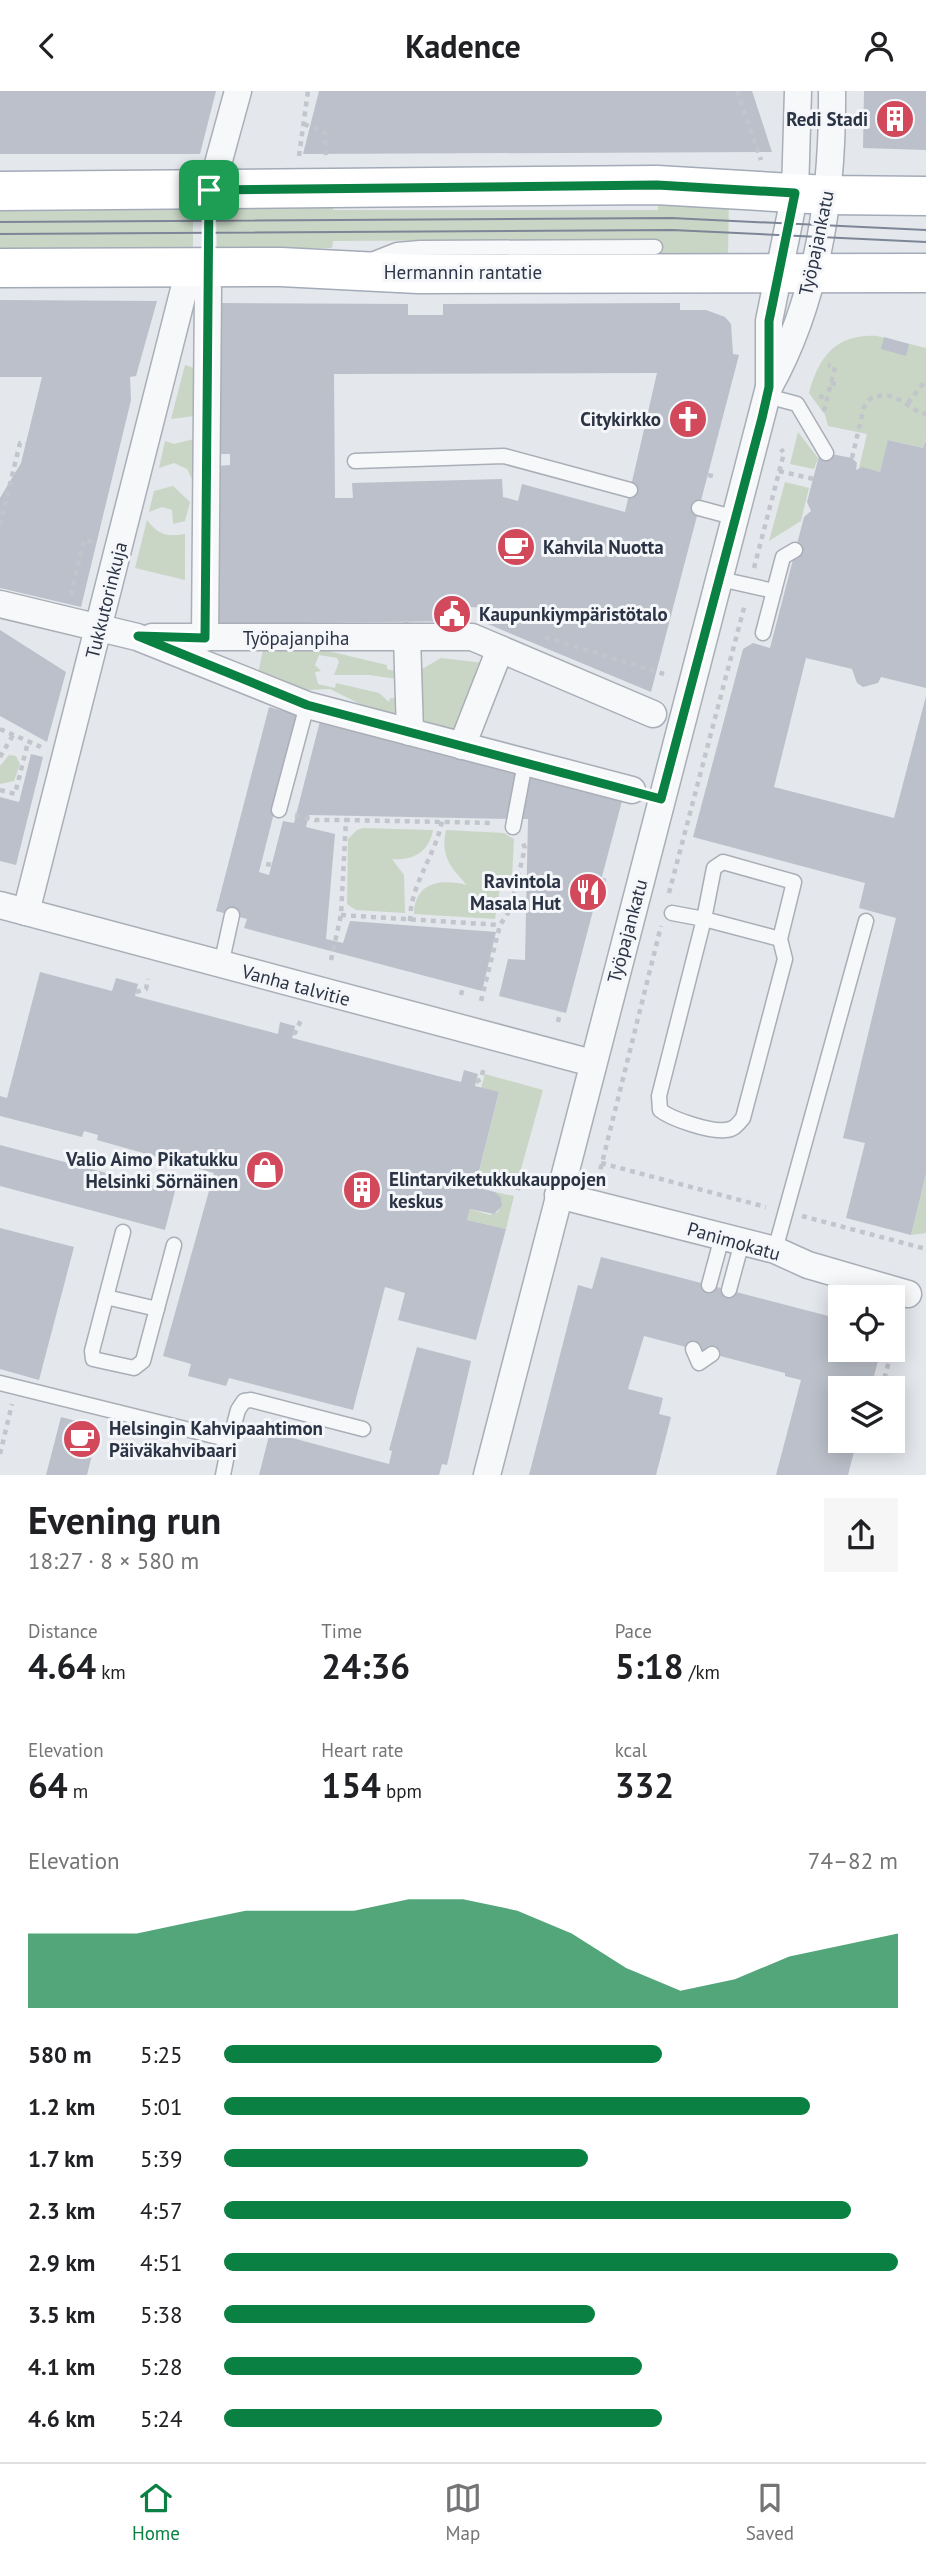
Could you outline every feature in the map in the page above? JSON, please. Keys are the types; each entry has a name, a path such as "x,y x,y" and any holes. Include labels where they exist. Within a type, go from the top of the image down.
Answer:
{"main road":[{"path":"0,191 337,175 926,196"},
{"name":"Hermannin rantatie","path":"0,268 269,267 418,274 795,271 923,275"}],"street":[{"path":"216,171 237,91"},
{"name":"Työpajankatu","path":"798,91 811,194"},
{"name":"Työpajankatu","path":"487,1475 592,1063 647,795 720,579 768,391 789,351 795,271 811,194 832,157 832,91"},
{"name":"Tukkutorinkuja","path":"26,912 99,628 196,289 205,638"},
{"path":"0,604 138,636 307,705 647,795"},
{"name":"Työpajanpiha","path":"138,636 472,637 653,714"},
{"path":"407,637 410,732"},
{"path":"462,746 500,649"},
{"name":"Vanha talvitie","path":"0,905 592,1063"},
{"name":"Panimokatu","path":"558,1195 775,1250 808,1265 908,1294"}],"lane":[{"path":"337,175 403,202 625,201"},
{"path":"347,271 397,250 655,247"},
{"path":"768,391 797,404 826,453"},
{"path":"355,461 504,456 631,490"},
{"path":"699,508 736,518"},
{"path":"763,633 783,557 795,550"},
{"path":"720,579 774,591"},
{"path":"279,810 307,705"},
{"path":"513,827 525,763"},
{"path":"723,862 789,878 794,882 780,939 785,960 743,1118 735,1128 723,1131 669,1117 660,1110 659,1096 704,919 714,868 718,864 723,862"},
{"path":"221,965 232,915"},
{"path":"667,917 704,919 780,939"},
{"path":"775,1250 866,921"},
{"path":"123,1232 92,1351 93,1359 134,1368 140,1366 174,1245"},
{"path":"709,1285 732,1239"},
{"path":"729,1290 732,1239"},
{"path":"106,1297 158,1309"},
{"path":"693,1349 699,1363 712,1354"},
{"path":"0,1383 230,1440"},
{"path":"223,1475 238,1410 244,1401 251,1400 363,1429"}],"path":[{"path":"298,162 308,91"},
{"path":"737,91 758,152"},
{"path":"304,124 325,133 337,175"},
{"path":"821,422 835,367 828,365"},
{"path":"908,403 926,380"},
{"path":"831,383 839,385"},
{"path":"852,458 864,407 870,400 883,395 908,403 926,414"},
{"path":"819,396 827,398"},
{"path":"0,525 20,443 26,444"},
{"path":"668,898 784,453"},
{"path":"779,471 814,478"},
{"path":"708,475 717,477"},
{"path":"69,604 84,540 96,543"},
{"path":"534,634 664,674"},
{"path":"712,726 722,728"},
{"path":"0,729 45,749"},
{"path":"0,757 13,735"},
{"path":"0,790 15,794 28,741"},
{"path":"279,810 315,820 442,821 506,824 513,827 526,848 510,909 500,925 481,1001"},
{"path":"331,960 341,915 346,820"},
{"path":"410,921 410,899 436,849 442,821"},
{"path":"601,880 609,881"},
{"path":"341,915 500,925"},
{"path":"601,1163 667,917"},
{"path":"136,992 146,989 148,979"},
{"path":"461,995 463,986"},
{"path":"558,1022 560,1012"},
{"path":"293,1033 295,1034 301,1020"},
{"path":"476,1082 481,1079 484,1067"},
{"path":"481,1188 486,1180 523,1189"},
{"path":"0,1454 16,1387"}],"green space":[{"path":"658,193 729,198 728,256 659,256 658,239 333,241 332,248 217,250 216,202 333,199 333,210 658,210"},
{"path":"193,202 193,253 0,255 0,204"},
{"path":"877,336 926,348 926,438 923,448 889,440 880,472 859,468 867,434 828,426 825,415 809,393 818,368 831,350 850,339"},
{"path":"185,365 194,368 194,416 171,419"},
{"path":"798,432 818,458 814,469 790,464"},
{"path":"194,439 194,483 187,469 174,463 159,468 165,441 174,444"},
{"path":"785,482 809,488 801,521 769,541"},
{"path":"173,486 190,502 185,521 173,524 172,510 162,507 149,512 154,491"},
{"path":"147,520 163,534 185,534 185,580 135,568"},
{"path":"263,650 324,650 387,665 387,669 395,671 395,668 404,680 369,675 334,675 339,662 337,658 319,655 315,665 321,671 315,672 318,684 335,688 336,683 379,693 389,702 390,698 402,699 404,716 364,706 330,689 308,690 257,678"},
{"path":"441,658 484,663 459,731 418,719 415,673"},
{"path":"9,755 16,756 20,764 14,781 0,784 0,766"},
{"path":"363,828 433,830 428,844 419,853 413,857 392,859 404,875 405,913 356,910 347,904 348,839"},
{"path":"446,830 504,833 514,839 512,878 502,875 495,919 414,914 419,895 432,885 448,882 467,885 448,861 444,847"},
{"path":"485,1074 543,1090 518,1180 479,1172 499,1093 481,1088"},
{"path":"926,1174 926,1233 911,1235"},
{"path":"495,1192 514,1196 506,1229 467,1220 470,1209 490,1215 498,1212 502,1202"}],"building":[{"path":"0,91 216,91 200,154 0,154"},
{"path":"319,91 752,91 772,152 303,154"},
{"name":"Redi Stadi","path":"864,91 926,91 926,150 863,148"},
{"path":"0,300 157,301 136,376 130,377 131,400 81,607 0,588 0,498 21,463 42,377 0,377"},
{"path":"217,303 408,304 408,315 443,315 443,304 680,303 680,310 706,310 725,317 731,324 733,354 739,355 651,692 483,622 487,608 469,607 469,621 219,624 217,466 230,465 230,454 217,454","holes":["657,373 625,512 522,484 518,501 503,497 502,479 352,483 353,498 335,498 334,374"]},
{"path":"884,337 909,344 906,356 881,349"},
{"path":"888,440 923,448 926,440 926,688 881,677 878,683 863,687 857,683 852,669 806,658 774,787 894,818 926,696 926,1174 911,1235 846,1218 865,1143 843,1138 896,918 859,908 865,883 693,837 743,649 753,643 770,648 804,517 811,511 807,502 819,456 826,453 852,458 857,463 856,470 862,467 880,472"},
{"path":"0,630 66,672 47,742 0,716"},
{"path":"269,707 299,715 259,872 269,875 283,821 294,823 320,721 518,774 510,819 309,815 306,827 335,834 326,939 343,943 350,921 496,932 482,991 244,928 247,919 216,911"},
{"path":"31,754 43,757 16,865 0,861 0,797 19,802"},
{"path":"526,776 622,801 566,1013 499,996 508,959 525,960 528,819 523,819"},
{"name":"Elintarviketukkukauppojen keskus","path":"40,972 112,991 116,978 138,984 135,996 278,1034 280,1022 295,1026 292,1038 461,1082 464,1070 478,1074 475,1086 499,1092 475,1187 495,1192 501,1198 502,1206 494,1214 470,1209 467,1220 506,1229 476,1340 398,1320 405,1293 385,1287 353,1410 229,1378 226,1386 188,1376 191,1364 163,1356 214,1173 97,1140 98,1135 84,1131 82,1137 0,1116 0,1096 7,1098"},
{"path":"0,1145 175,1191 165,1230 0,1186"},
{"path":"0,1228 74,1247 39,1380 0,1369"},
{"path":"601,1257 828,1316 828,1362 878,1362 874,1376 828,1376 828,1453 854,1453 848,1475 776,1475 801,1380 785,1376 785,1373 644,1336 628,1389 663,1398 659,1414 671,1417 656,1475 529,1475 578,1285 592,1289"},
{"path":"417,1347 471,1361 447,1465 442,1464 439,1475 259,1475 270,1432 389,1464 392,1451 389,1450"},
{"path":"61,1417 99,1427 87,1475 46,1475"}],"tram line":[{"path":"0,222 671,218 926,230"},
{"path":"0,234 672,230 926,242"}],"place":[{"name":"Redi Stadi","path":"895,119"},
{"name":"Citykirkko","path":"688,419"},
{"name":"Kahvila Nuotta","path":"516,547"},
{"name":"Kaupunkiympäristötalo","path":"452,614"},
{"name":"Ravintola Masala Hut","path":"588,892"},
{"name":"Valio Aimo Pikatukku Helsinki Sörnäinen","path":"265,1170"},
{"name":"Elintarviketukkukauppojen keskus","path":"362,1190"},
{"name":"Helsingin Kahvipaahtimon Päiväkahvibaari","path":"82,1439"}],"route":[{"path":"657,185 795,193 769,321 769,387 661,799 307,705 244,682 138,636 205,638 209,190 657,185"}]}
